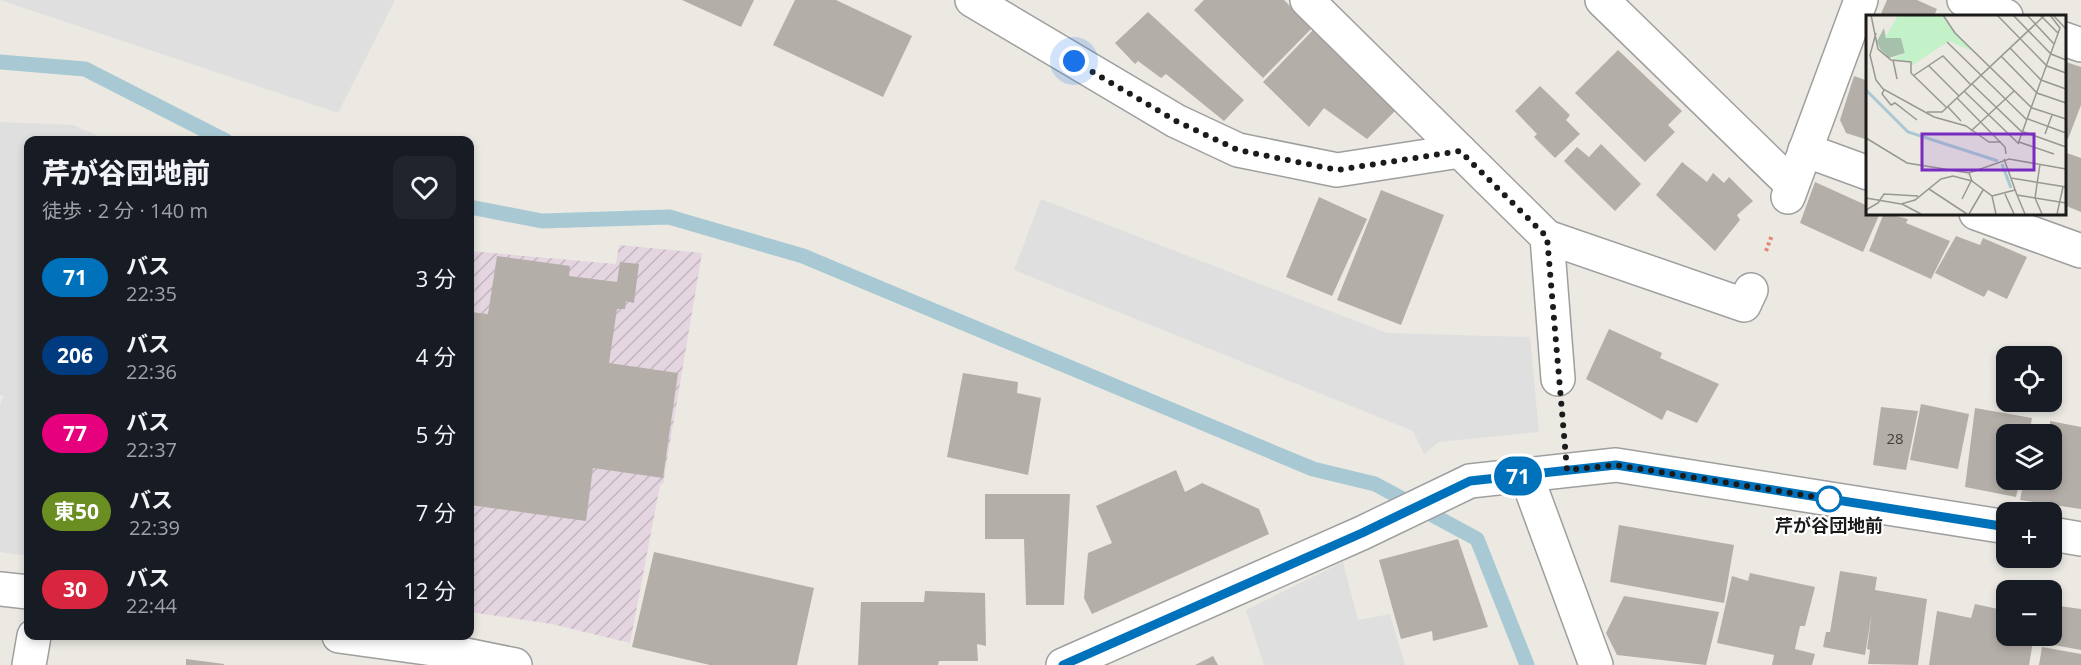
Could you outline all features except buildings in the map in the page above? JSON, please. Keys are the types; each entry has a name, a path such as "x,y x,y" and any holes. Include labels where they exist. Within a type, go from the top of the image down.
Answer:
{"street":[{"path":"972,0 1176,121 1238,150 1337,170 1460,151"},
{"path":"1307,0 1547,237 1744,305 1750,290"},
{"path":"1602,0 1790,191 1862,0"},
{"path":"1964,0 2003,15"},
{"path":"2066,40 2081,45"},
{"path":"1805,150 1866,172"},
{"path":"1979,214 2081,251"},
{"path":"1547,237 1558,379"},
{"path":"1063,665 1362,533 1470,481 1616,465 1996,525"},
{"path":"1526,475 1596,665"},
{"path":"2062,536 2081,539"},
{"path":"0,589 24,592"},
{"path":"29,665 33,640"},
{"path":"368,640 441,650 515,665"}],"path":[{"path":"1750,290 1790,191"}],"shaded area":[{"path":"0,0 395,0 338,113"},
{"path":"0,122 73,125 98,136 24,136 24,555 0,552 0,405 4,396 0,395"},
{"path":"1041,199 1387,333 1530,337 1539,432 1439,442 1424,454 1413,431 1014,270"},
{"path":"619,245 702,253 663,484 660,485 630,643 552,624 474,613 474,251 616,264"},
{"path":"1343,562 1358,620 1390,614 1405,665 1264,665 1246,610"}],"waterway":[{"path":"0,62 85,69 216,136"},
{"path":"474,208 542,221 669,217 803,256 1313,469 1375,484 1477,539 1527,665"}],"bus line":[{"name":"71","path":"1063,665 1362,533 1470,481 1616,465 1996,525"}],"place":[{"name":"芹が谷団地前","path":"1829,499"}],"route":[{"path":"1074,61 1176,121 1238,150 1337,170 1460,151 1547,237 1567,470 1616,465 1829,499"}]}
